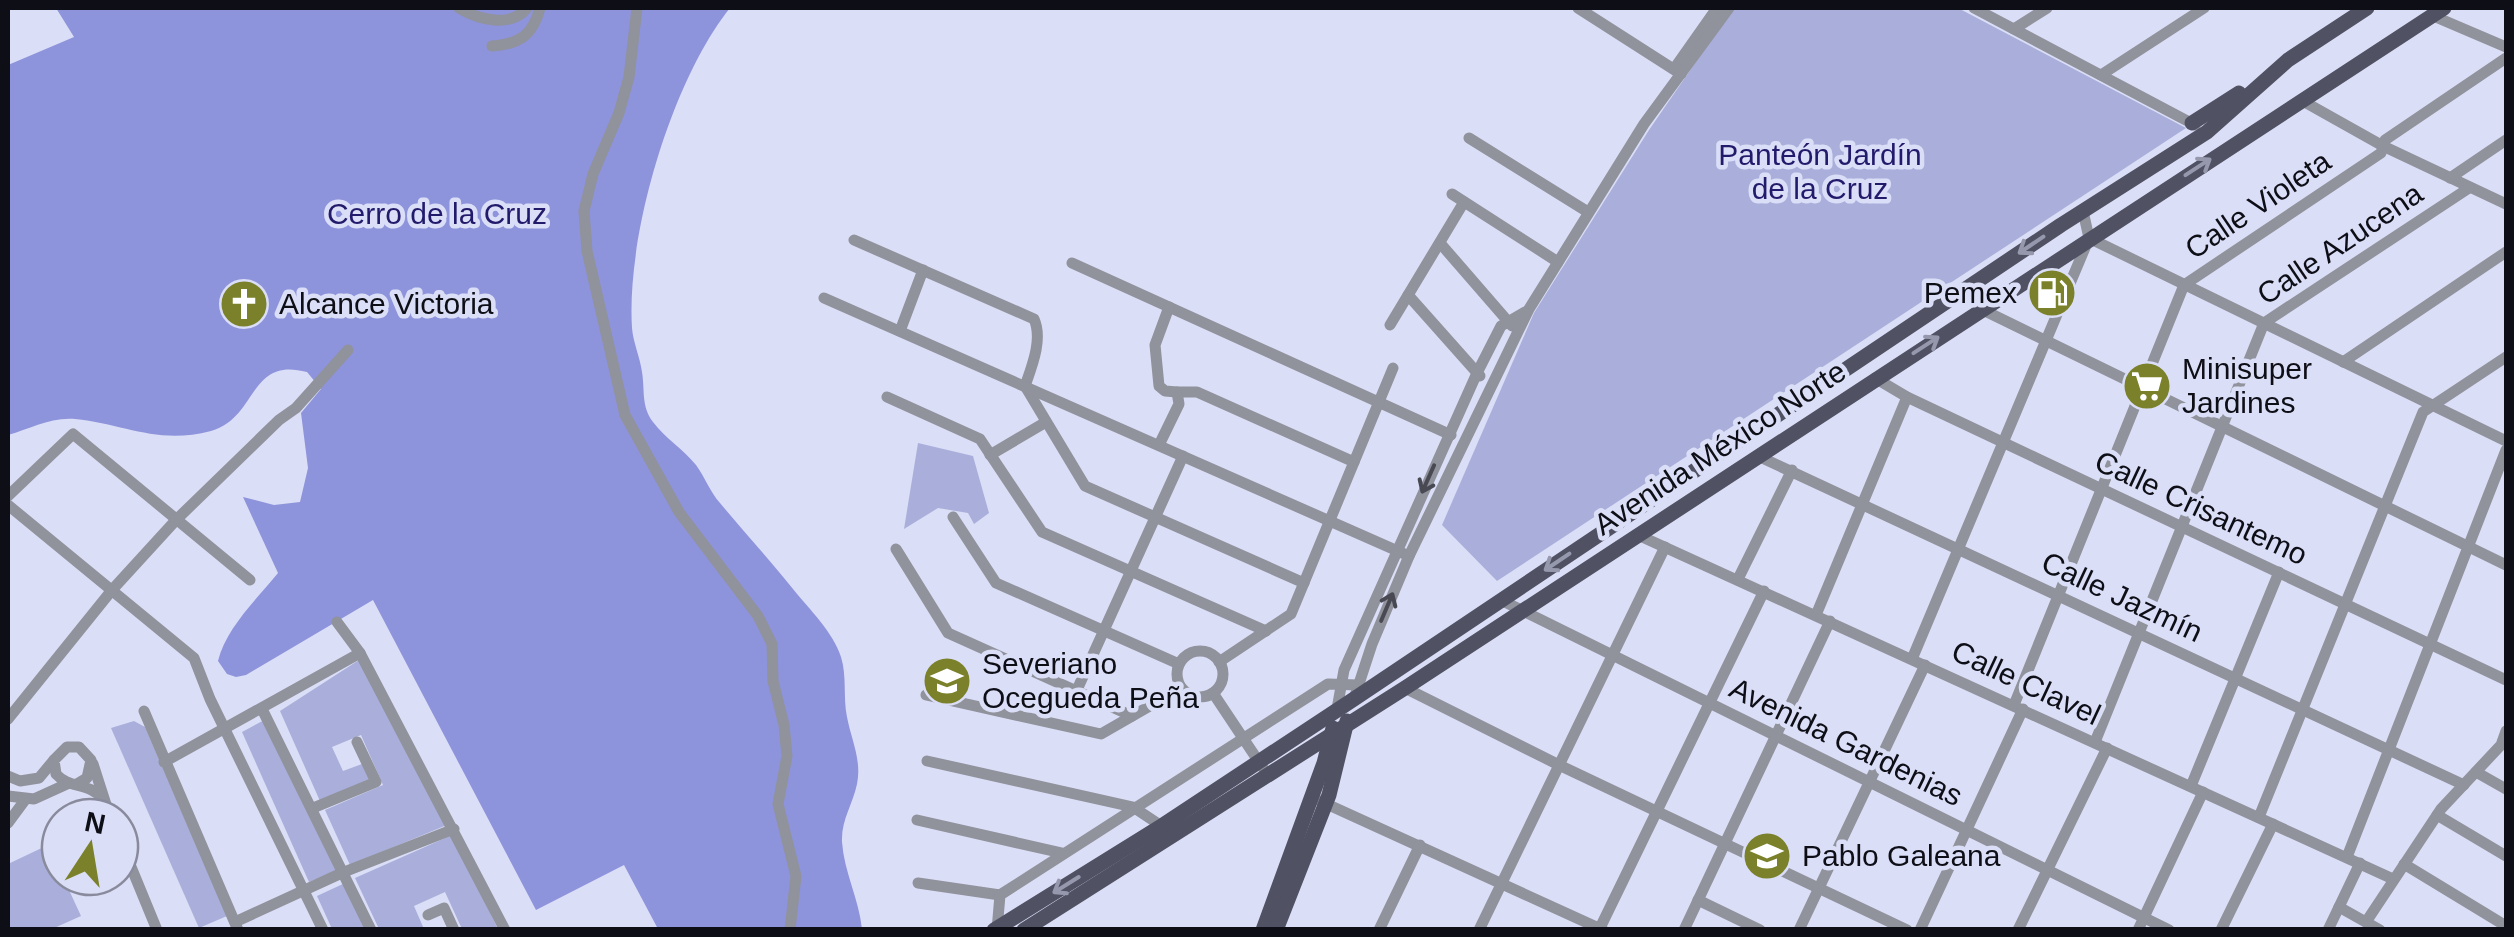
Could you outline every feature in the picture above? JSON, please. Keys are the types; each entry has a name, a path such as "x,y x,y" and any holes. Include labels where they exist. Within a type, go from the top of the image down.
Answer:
{"main road":[{"name":"Avenida México Norte","path":"1356,692 2083,211 2288,60 2367,8"},
{"name":"Avenida México Norte","path":"1024,930 1263,768 1339,721 1405,688 2438,11"},
{"path":"1263,930 1319,800 1324,763 1339,721 1356,692"},
{"name":"Avenida México Norte","path":"1263,768 1300,753 1339,721"},
{"path":"1276,930 1319,800 1339,721"},
{"path":"1300,753 1320,752 1324,763"},
{"name":"Avenida México Norte","path":"996,929 1167,831"}],"street":[{"path":"458,8 470,15 508,20 528,8"},
{"path":"492,46 526,38 535,27 540,8"},
{"path":"637,8 619,113 592,174 584,211 587,252 625,415 679,512 758,616 772,644 773,681 787,756 778,804 796,876 790,930"},
{"path":"1578,8 1678,72"},
{"path":"1339,721 1344,670 1463,440 1513,326 1529,309 1712,13 1729,8"},
{"path":"1974,8 2199,128"},
{"path":"2014,29 2047,8"},
{"path":"2101,75 2204,8"},
{"path":"2438,11 2506,47"},
{"name":"Calle Violeta","path":"1920,930 2019,707 2059,595 2184,285 2381,154 2385,140 2506,58"},
{"path":"2301,100 2383,146 2506,204"},
{"path":"1469,138 1588,212"},
{"path":"2450,178 2506,140"},
{"name":"Calle Azucena","path":"2018,930 2101,745 2139,633 2264,323 2469,188"},
{"path":"1452,194 1558,262"},
{"path":"1390,326 1464,202"},
{"path":"1912,658 2089,238 2083,211"},
{"path":"2089,238 2506,441"},
{"path":"854,240 1034,319 1038,327 1034,360 1024,386"},
{"path":"1440,243 1513,326"},
{"path":"2343,362 2506,252"},
{"path":"1072,263 1463,440"},
{"path":"900,331 924,270"},
{"path":"1408,295 1489,386"},
{"path":"824,298 1403,553"},
{"path":"1169,307 1155,345 1159,386 1165,391 1197,392 1354,462"},
{"path":"1981,309 2506,565"},
{"path":"918,883 1000,895 1328,684 1342,684 1356,692 1448,434 1501,326 1513,326"},
{"path":"8,719 112,590 176,520 296,408 348,350"},
{"path":"2258,817 2423,412 2506,357"},
{"path":"1219,662 1292,614 1392,368"},
{"name":"Calle Crisantemo","path":"1875,378 1907,397 2506,680"},
{"path":"1024,386 1085,486 1304,583"},
{"path":"1159,445 1179,404 1178,392"},
{"path":"887,397 980,440 1042,532 1266,631"},
{"path":"1816,615 1907,397"},
{"path":"990,455 1046,422"},
{"path":"8,496 73,434 250,580"},
{"path":"2347,857 2506,450"},
{"path":"1076,692 1183,456"},
{"name":"Calle Jazmín","path":"1758,456 2464,785"},
{"path":"1738,579 1792,470"},
{"path":"8,505 194,658 210,700 322,930"},
{"path":"952,517 996,583 1179,664"},
{"name":"Calle Clavel","path":"1638,535 2394,879"},
{"path":"1479,930 1665,546"},
{"path":"896,548 948,633 1132,716"},
{"path":"2141,924 2279,572"},
{"path":"1319,800 1600,929 1764,591"},
{"name":"Avenida Gardenias","path":"1500,600 2048,870 2141,924 2169,930"},
{"path":"1684,930 1830,621"},
{"path":"337,622 360,653 505,930"},
{"path":"1198,651 1214,656 1219,662 1221,682 1213,693 1196,696 1181,688 1176,676 1179,664 1198,651"},
{"path":"164,762 360,653"},
{"path":"1799,930 1925,664"},
{"path":"926,695 1101,734 1181,688"},
{"path":"1405,688 1908,930"},
{"path":"1213,693 1263,768"},
{"path":"262,709 371,930"},
{"path":"144,711 236,926 344,872 454,829"},
{"path":"2366,922 2437,816 2501,745 2506,731"},
{"path":"313,808 376,782 358,742"},
{"path":"8,776 20,782 38,778 61,750 73,746 84,750 91,760 102,797"},
{"path":"54,760 56,774 101,797"},
{"path":"8,796 34,800 87,778 91,760"},
{"path":"927,761 1134,808 1167,831"},
{"path":"2476,772 2506,789"},
{"path":"8,823 25,800"},
{"path":"2437,816 2506,856"},
{"path":"917,820 1062,854"},
{"path":"2221,930 2273,824"},
{"path":"1380,930 1420,845"},
{"path":"2328,930 2360,864"},
{"path":"2404,864 2506,926"},
{"path":"140,889 157,930"},
{"path":"996,929 1000,895"},
{"path":"1698,900 1760,930"},
{"path":"428,916 444,908 454,930"},
{"path":"2339,908 2380,930"}],"green space":[{"name":"Cerro de la Cruz","path":"56,8 730,8 689,75 657,160 637,249 633,333 649,416 696,465 716,499 820,622 841,657 858,775 842,842 862,929 658,929 624,865 536,910 373,600 246,675 227,674 218,661 228,637 278,573 243,497 274,505 300,502 308,468 301,413 321,389 307,372 288,369 274,373 263,380 238,414 211,431 157,435 66,419 8,435 8,65 74,37"},
{"name":"Panteón Jardín de la Cruz","path":"1733,8 1958,8 2186,128 1497,581 1442,525 1534,313 1649,130"},
{"path":"918,443 973,456 989,513 974,524 968,513 938,508 904,529"},
{"path":"359,660 447,825 350,865 325,810 383,785 361,735 332,747 343,771 362,764 370,779 320,801 280,711"},
{"path":"270,717 339,870 309,882 242,732"},
{"path":"134,721 145,727 227,916 199,928 111,728"},
{"path":"452,835 498,929 462,929 445,892 414,906 424,929 379,929 355,878"},
{"path":"40,849 40,897 72,897 81,916 52,929 8,929 8,864"},
{"path":"345,883 366,929 332,929 317,896"}],"place":[{"name":"Pemex","path":"2052,293"},
{"name":"Alcance Victoria","path":"244,304"},
{"name":"Minisuper Jardines","path":"2147,386"},
{"name":"Severiano Ocegueda Peña","path":"947,681"},
{"name":"Pablo Galeana","path":"1767,856"}]}
